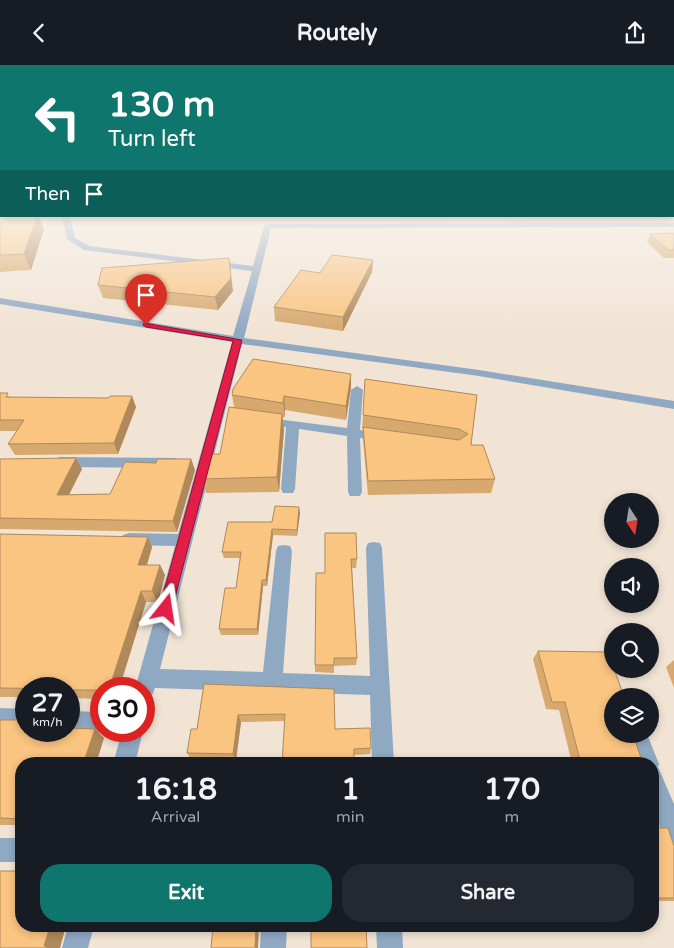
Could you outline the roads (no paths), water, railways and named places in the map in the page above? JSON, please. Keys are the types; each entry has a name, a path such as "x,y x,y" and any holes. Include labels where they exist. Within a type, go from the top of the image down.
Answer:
{"street":[{"path":"86,247 257,269"},
{"path":"148,677 205,463 225,414 238,340 263,247"},
{"path":"0,301 238,340 479,373 674,405"},
{"path":"355,492 353,433 357,390"},
{"path":"249,417 400,440"},
{"path":"288,489 293,424"},
{"path":"49,462 205,463"},
{"path":"116,539 184,540"},
{"path":"374,548 382,757"},
{"path":"272,682 284,551"},
{"path":"155,684 272,682 380,686"},
{"path":"0,718 15,719"},
{"path":"126,757 130,742"},
{"path":"640,743 645,757"},
{"path":"659,794 674,834"},
{"path":"0,850 15,850"},
{"path":"75,948 79,932"},
{"path":"273,948 274,932"},
{"path":"389,932 390,948"}]}
